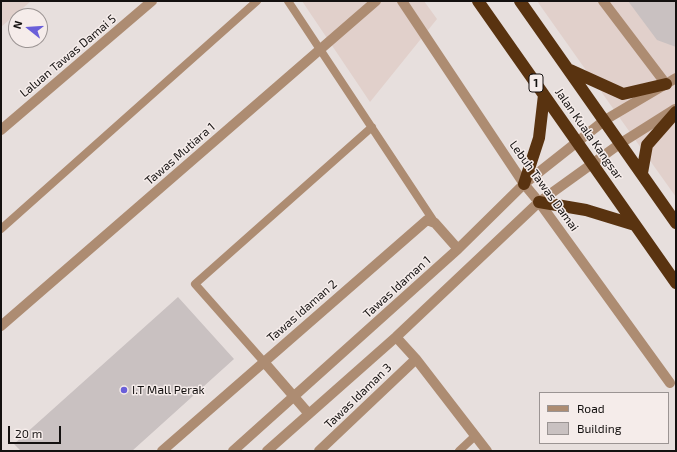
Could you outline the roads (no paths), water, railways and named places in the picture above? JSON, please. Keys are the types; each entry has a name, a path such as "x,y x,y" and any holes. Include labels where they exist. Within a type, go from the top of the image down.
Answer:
{"highway":[{"name":"Jalan Kuala Kangsar","path":"478,1 676,283"},
{"name":"Jalan Kuala Kangsar","path":"520,1 676,223"},
{"path":"569,70 623,94 671,81"},
{"path":"524,184 539,138 544,95"},
{"path":"642,173 647,145 676,110"},
{"path":"539,202 586,210 635,225"}],"street":[{"name":"Laluan Tawas Damai 5","path":"1,130 152,1"},
{"name":"Tawas Mutiara 1","path":"1,326 376,1"},
{"name":"Lebuh Tawas Damai","path":"402,1 524,184 539,202 670,383"},
{"path":"602,1 671,81"},
{"name":"Tawas Idaman 1","path":"233,451 458,249 524,184 605,120 671,81"},
{"path":"267,451 396,337 539,202 621,143 676,110"},
{"name":"Tawas Idaman 2","path":"162,451 426,220 436,223"},
{"path":"436,223 458,249"},
{"path":"396,337 416,359 487,451"},
{"name":"Tawas Idaman 3","path":"319,451 416,359"},
{"path":"264,362 309,414"}],"lane":[{"path":"1,229 257,1"},
{"path":"288,1 436,223"},
{"path":"264,362 195,284 372,126"},
{"path":"459,451 475,436"}],"place":[{"name":"I.T Mall Perak","path":"124,390"}]}
